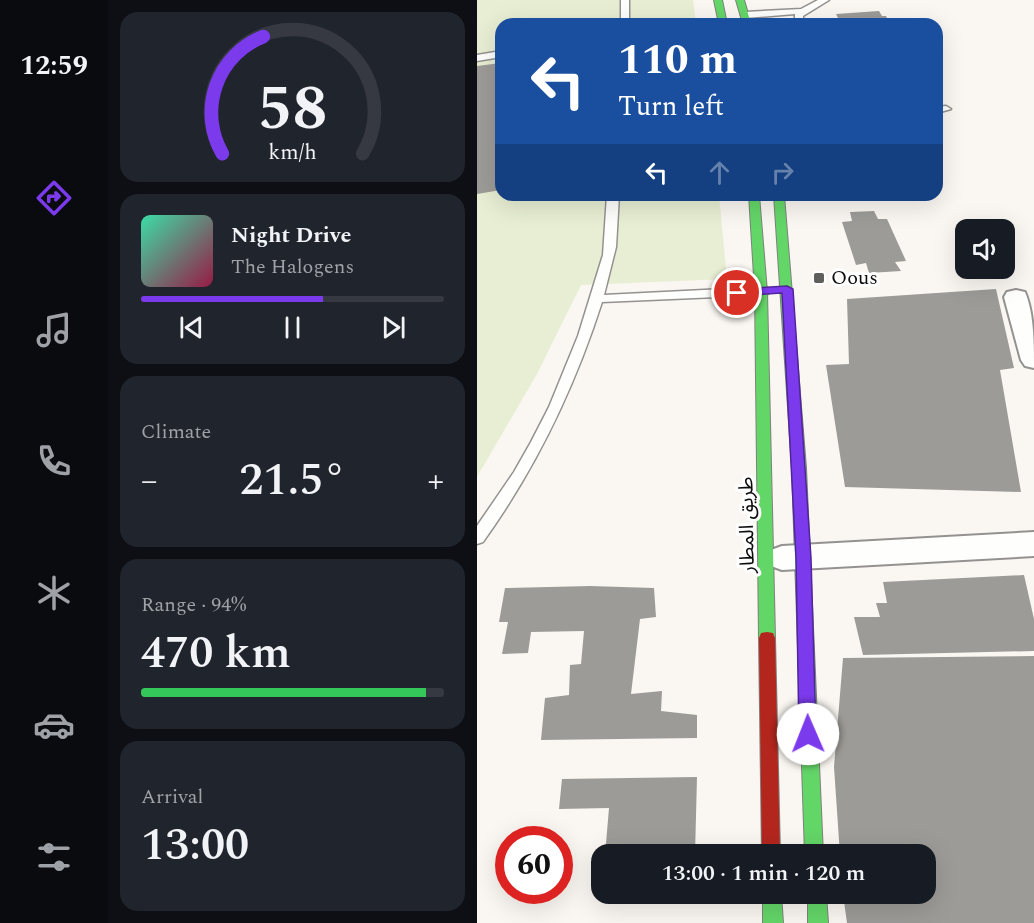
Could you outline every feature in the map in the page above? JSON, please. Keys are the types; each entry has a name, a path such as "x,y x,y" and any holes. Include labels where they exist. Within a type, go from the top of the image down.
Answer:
{"main road":[{"path":"718,0 722,18"},
{"path":"740,0 746,18"},
{"name":"طريق المطار","path":"754,201 761,292 771,844"},
{"path":"780,201 803,558 813,844"},
{"path":"772,904 773,923"},
{"path":"817,904 818,923"}],"street":[{"path":"1016,297 1034,360"},
{"path":"767,558 803,558 1034,544"}],"lane":[{"path":"625,0 625,18"},
{"path":"753,18 803,11 825,0"},
{"path":"799,18 803,11"},
{"path":"477,58 495,55"},
{"path":"477,538 529,459 565,387 584,342 608,261 613,201"},
{"path":"595,299 787,289"}],"green space":[{"path":"477,0 693,0 695,18 495,18 495,201 720,201 727,279 581,285 537,374 477,477"}],"building":[{"path":"879,11 887,18 838,18 836,14"},
{"path":"495,64 495,191 477,194 477,66"},
{"path":"874,211 878,219 887,219 906,261 895,262 901,271 869,273 866,263 856,265 842,222 852,221 850,212"},
{"path":"996,289 1014,368 1000,370 1021,492 845,487 826,365 849,364 847,299"},
{"path":"1024,575 1034,619 1034,651 863,655 854,617 880,617 876,603 887,603 883,582"},
{"path":"590,586 654,588 656,617 640,619 631,694 662,691 661,711 697,715 697,738 541,740 545,698 569,695 570,665 581,664 584,631 531,632 528,653 502,654 508,622 499,622 505,588"},
{"path":"1034,656 1034,923 847,923 844,904 936,904 936,844 839,844 834,767 843,658"},
{"path":"697,777 695,844 606,844 609,808 559,809 562,779"}],"traffic: fast":[{"path":"718,0 722,18"},
{"path":"740,0 745,18"},
{"path":"754,201 761,292 767,638"},
{"path":"779,201 799,468 814,844"},
{"path":"772,904 773,923"},
{"path":"817,904 818,923"}],"traffic: jam":[{"path":"767,638 771,844"}],"place":[{"name":"Oous","path":"819,278"}],"route":[{"path":"737,293 787,289 803,558 808,734"}]}
